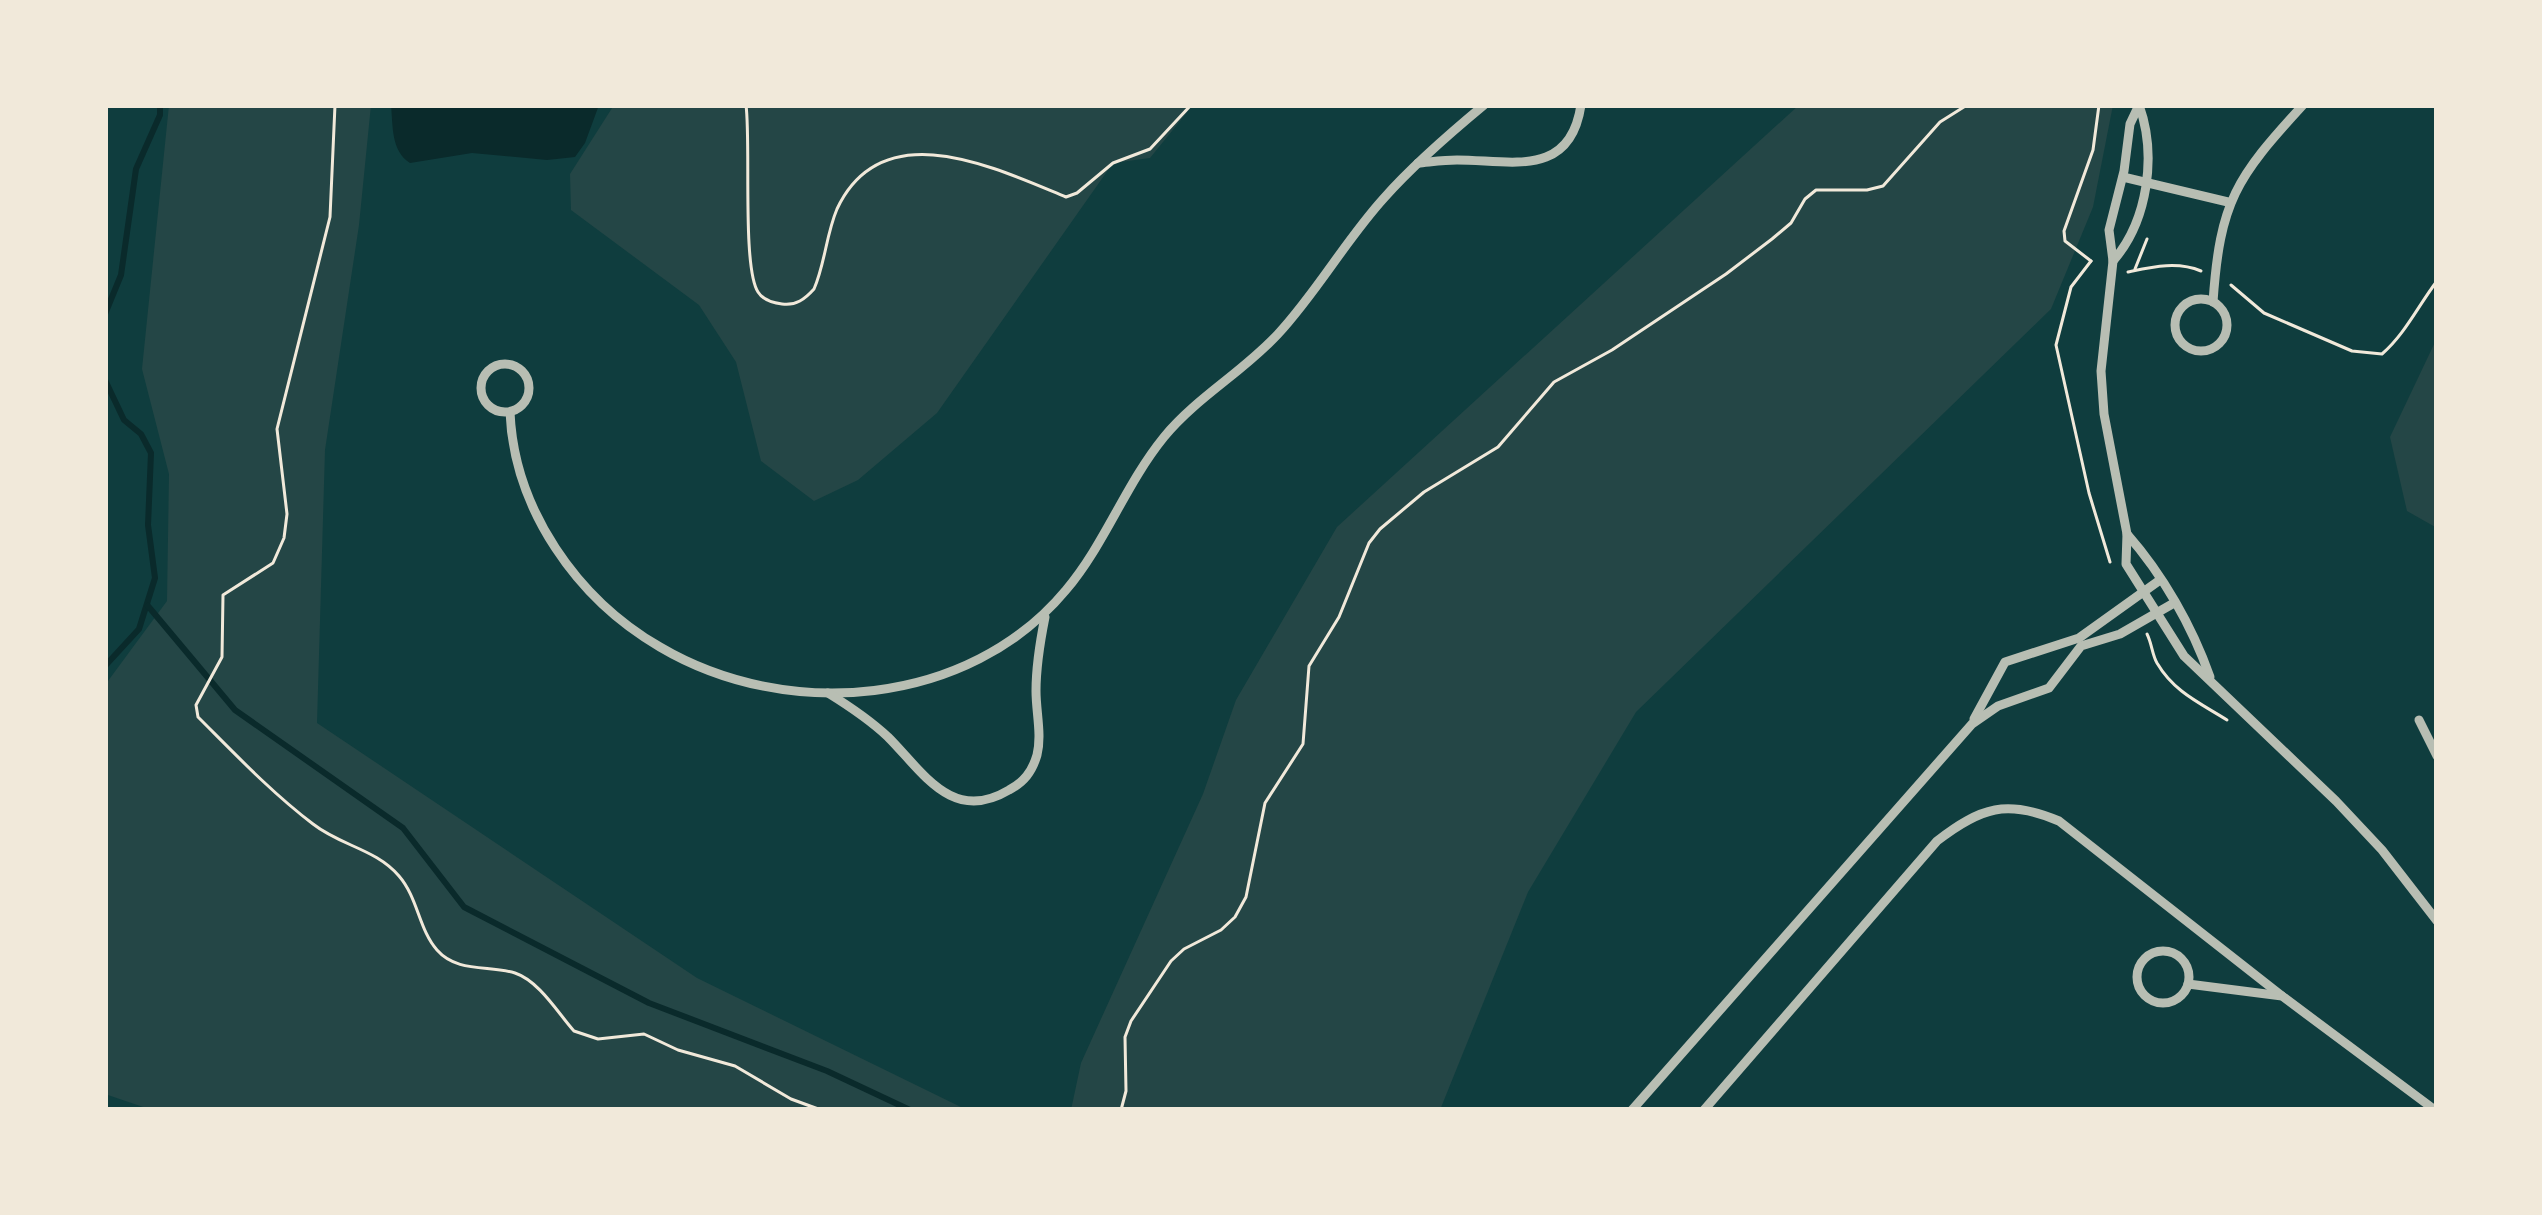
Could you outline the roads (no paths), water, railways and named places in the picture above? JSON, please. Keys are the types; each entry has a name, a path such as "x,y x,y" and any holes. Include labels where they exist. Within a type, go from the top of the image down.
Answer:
{"street":[{"path":"509,412 511,441 526,491 563,561 590,592 650,641 685,662 746,684 828,693 896,688 935,676 985,657 1019,638 1046,614 1081,571 1142,466 1165,436 1188,410 1275,338 1383,199 1484,105"},
{"path":"1418,163 1529,164 1558,150 1570,138 1581,105"},
{"path":"2139,105 2130,124 2109,230 2113,261 2101,371 2104,414 2127,535 2126,564 2184,656 2382,850 2437,921"},
{"path":"2113,261 2130,242 2145,182 2150,145 2139,105"},
{"path":"2213,302 2195,299 2180,309 2174,326 2188,349 2212,349 2224,338 2227,322 2213,302 2228,202 2239,179 2303,105"},
{"path":"2123,177 2228,202"},
{"path":"508,363 527,376 530,391 524,405 509,412 486,404 481,388 492,367 508,363"},
{"path":"2127,535 2196,638 2210,677"},
{"path":"1632,1110 1972,724 2005,662 2079,638 2160,580"},
{"path":"1972,724 1998,706 2049,688 2081,646 2120,634 2174,603"},
{"path":"828,693 886,735 939,789 973,802 990,800 1029,775 1036,760 1036,665 1046,614"},
{"path":"2419,720 2437,756"},
{"path":"1704,1110 1937,841 1968,817 1999,808 2029,808 2059,821 2435,1110"},
{"path":"2166,951 2182,959 2188,984 2172,1001 2156,1002 2138,986 2138,969 2149,955 2166,951"},
{"path":"2188,984 2282,996"}],"waterway":[{"path":"105,314 121,275 136,169 160,105"},
{"path":"105,380 124,420 141,434 151,453 148,525 155,578 139,629 105,666"},
{"path":"148,606 235,710 403,828 464,907 649,1003 827,1071 910,1110"}]}
